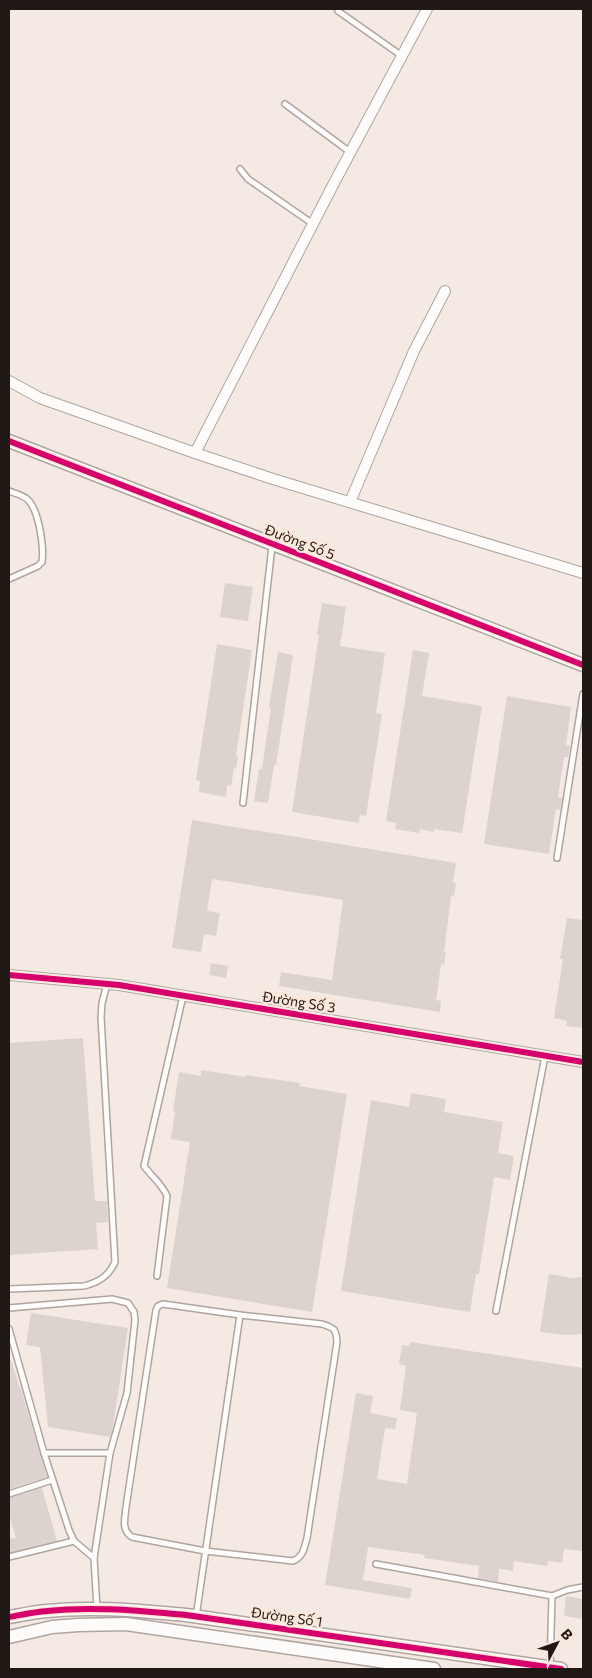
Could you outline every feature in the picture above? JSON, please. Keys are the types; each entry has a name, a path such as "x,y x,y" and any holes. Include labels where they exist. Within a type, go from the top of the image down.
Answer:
{"street":[{"path":"195,453 350,152 427,9"},
{"path":"350,502 414,351 445,291"},
{"path":"9,381 40,398 195,453 583,573"},
{"name":"Đường Số 5","path":"9,441 583,665"},
{"name":"Đường Số 3","path":"9,975 108,984 583,1062"},
{"name":"Đường Số 1","path":"9,1617 46,1611 128,1610 196,1617 556,1668"},
{"path":"9,1636 52,1627 126,1624 434,1669"}],"lane":[{"path":"338,11 402,56"},
{"path":"285,104 350,152"},
{"path":"240,169 248,179 313,224"},
{"path":"9,491 27,499 34,511 39,527 43,556 42,562 38,566 9,579"},
{"path":"243,803 272,545"},
{"path":"557,858 583,694"},
{"path":"9,1289 84,1286 95,1283 105,1277 111,1271 115,1262 101,1017 102,1003 108,984"},
{"path":"157,1276 167,1196 164,1188 144,1166 184,996"},
{"path":"496,1311 545,1055"},
{"path":"9,1308 112,1299 128,1303 134,1312 135,1320 127,1393 110,1453 94,1558 98,1610"},
{"path":"163,1304 240,1315 322,1324 333,1328 336,1333 337,1342 307,1538 302,1555 293,1561 205,1551 132,1537 127,1534 124,1527 158,1306 163,1304"},
{"path":"196,1617 240,1315"},
{"path":"9,1329 52,1480 69,1530 74,1541 94,1558"},
{"path":"44,1453 110,1453"},
{"path":"9,1494 52,1480"},
{"path":"9,1557 74,1541"},
{"path":"376,1564 552,1596 567,1590 583,1587"},
{"path":"552,1596 556,1668"}],"building":[{"path":"225,583 253,587 248,621 220,617"},
{"path":"322,603 346,607 340,646 385,653 376,713 382,714 366,816 360,815 359,823 292,812 319,635 317,635"},
{"path":"217,644 252,650 236,756 238,757 231,786 227,785 226,797 199,792 200,781 196,780"},
{"path":"413,650 429,653 422,696 482,706 462,833 434,829 434,832 420,829 419,833 395,829 396,823 386,821"},
{"path":"278,652 293,655 276,765 274,765 268,803 254,801 259,769 262,769"},
{"path":"507,696 571,707 566,745 570,746 568,757 564,757 558,797 562,798 560,810 556,809 549,854 484,844"},
{"path":"192,820 456,863 453,882 456,883 454,896 451,896 444,952 446,952 444,965 441,964 436,1000 441,1001 440,1012 279,986 281,972 332,980 343,900 212,879 207,911 220,913 216,936 204,934 201,952 172,948"},
{"path":"567,918 583,920 583,1028 566,1026 567,1021 554,1018 563,959 560,959"},
{"path":"211,963 228,966 226,978 209,975"},
{"path":"83,1038 95,1201 107,1201 108,1222 96,1223 98,1249 9,1255 9,1043"},
{"path":"201,1070 300,1083 299,1086 347,1094 312,1312 167,1288 190,1142 171,1139 179,1072 201,1076"},
{"path":"411,1093 446,1099 444,1112 503,1122 498,1153 514,1156 510,1180 494,1177 479,1274 476,1274 470,1312 341,1291 371,1100 409,1107"},
{"path":"549,1274 573,1278 583,1277 583,1334 566,1335 540,1332"},
{"path":"31,1313 128,1328 110,1437 48,1427 40,1347 26,1345"},
{"path":"410,1342 583,1368 583,1551 564,1549 562,1563 548,1561 547,1566 514,1561 513,1571 499,1569 498,1582 478,1578 479,1566 424,1558 425,1555 368,1547 363,1580 412,1588 410,1599 325,1585 356,1393 373,1396 370,1413 397,1418 395,1429 385,1428 377,1479 407,1484 417,1413 400,1410 406,1366 399,1364 402,1345 409,1346"},
{"path":"9,1360 11,1360 20,1389 20,1386 47,1477 9,1489"},
{"path":"42,1488 57,1541 9,1553 9,1539 16,1538 9,1515 9,1498"},
{"path":"566,1596 583,1599 583,1619 564,1616"}],"cycle path":[{"path":"9,441 583,665"},
{"path":"9,975 119,985 583,1062"},
{"path":"9,1617 42,1611 82,1609 186,1615 561,1669"}]}
